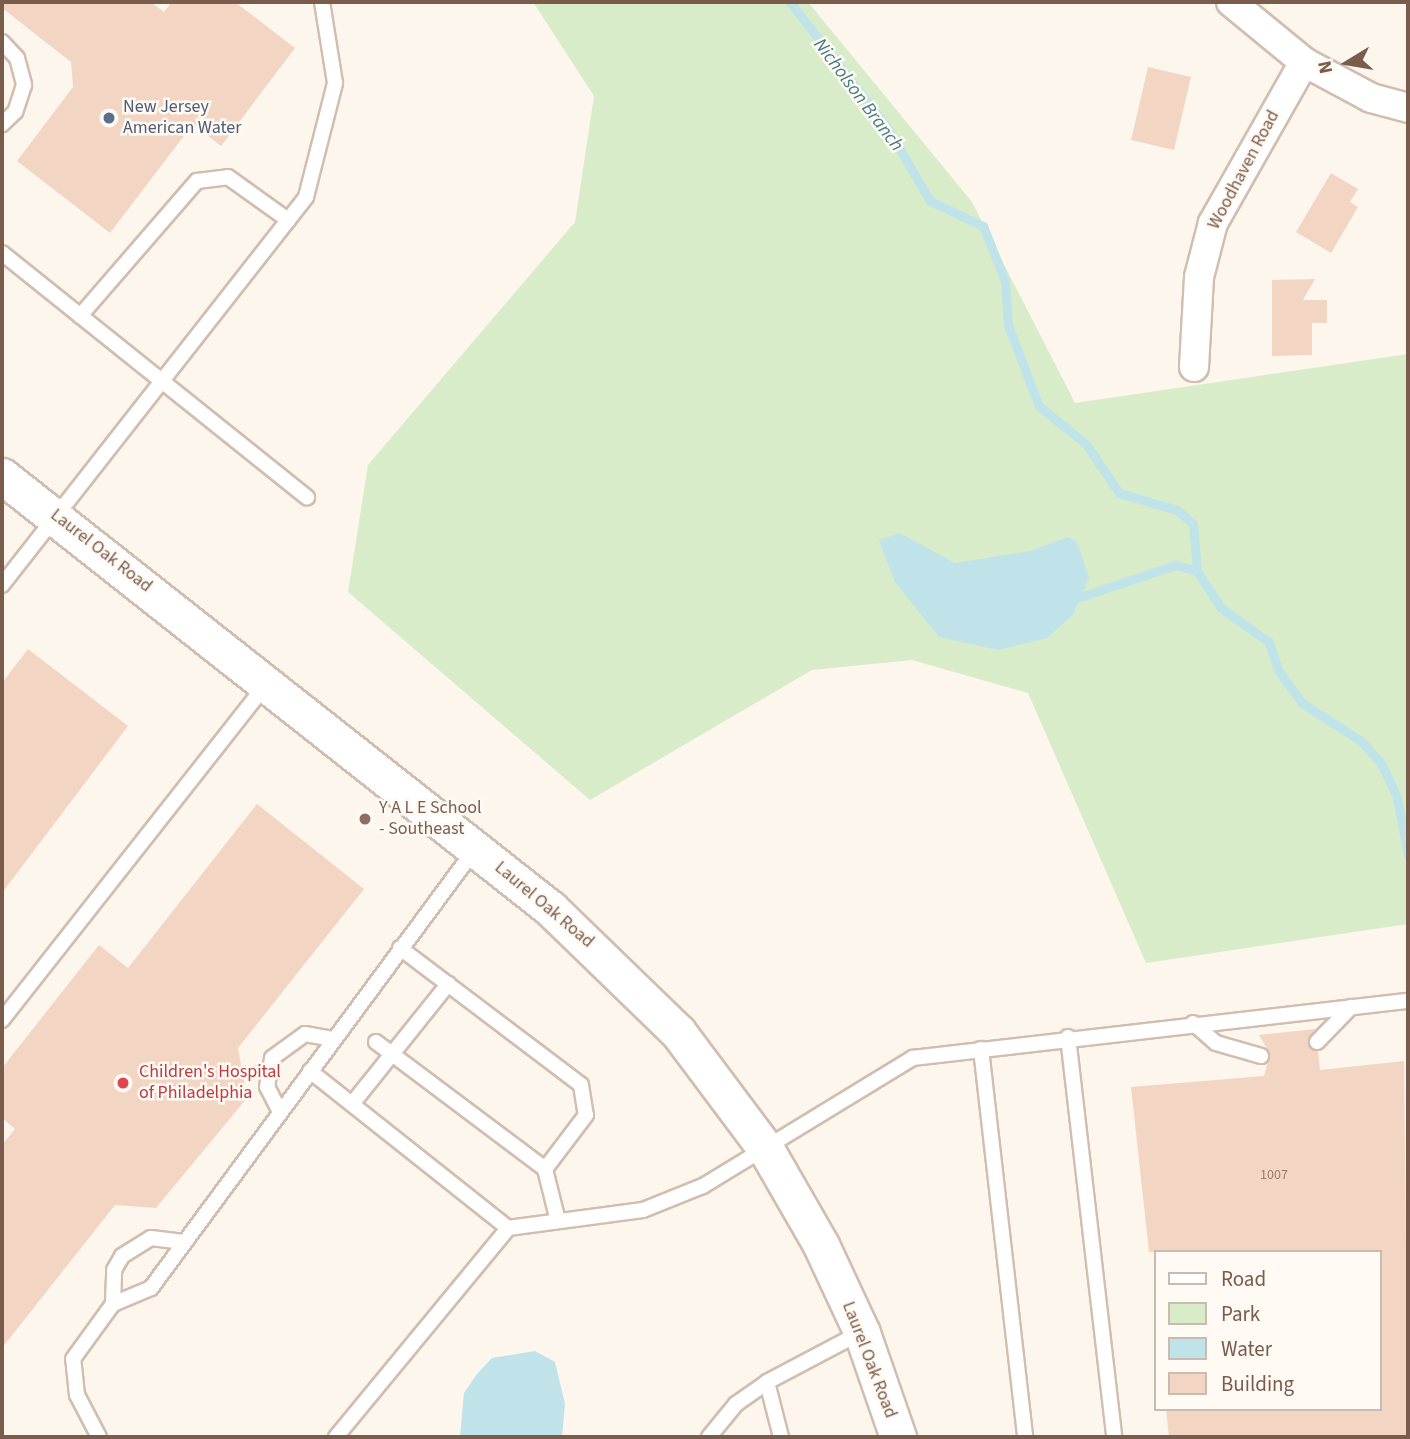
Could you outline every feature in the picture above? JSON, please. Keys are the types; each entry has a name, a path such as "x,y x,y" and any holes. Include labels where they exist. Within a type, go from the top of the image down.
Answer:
{"street":[{"path":"1231,2 1304,62 1371,98 1408,108"},
{"name":"Woodhaven Road","path":"1194,367 1199,277 1213,223 1304,62"},
{"name":"Laurel Oak Road","path":"2,475 270,681 475,849 618,969 678,1032 767,1151 862,1332 898,1437"}],"lane":[{"path":"2,585 306,197 335,83 322,2"},
{"path":"2,42 17,58 24,85 15,112 2,124"},
{"path":"80,316 197,181 228,177 288,220"},
{"path":"2,253 307,497"},
{"path":"2,1020 270,681"},
{"path":"99,1437 77,1395 73,1359 113,1304 151,1288 475,849"},
{"path":"400,948 585,1092 586,1115 545,1169"},
{"path":"352,1104 447,984"},
{"path":"336,1437 508,1228 557,1217 643,1210 767,1151 913,1059 1068,1037 1408,1001"},
{"path":"1317,1042 1351,1007"},
{"path":"1193,1023 1216,1043 1261,1056"},
{"path":"280,1112 267,1087 272,1058 306,1034 334,1039"},
{"path":"1068,1037 1114,1437"},
{"path":"376,1042 545,1169 557,1217"},
{"path":"981,1049 1025,1437"},
{"path":"310,1071 508,1228"},
{"path":"113,1304 114,1270 122,1255 151,1238 184,1242"},
{"path":"709,1437 736,1404 767,1382 862,1332"},
{"path":"767,1382 781,1437"}],"green space":[{"path":"533,2 808,2 972,202 1075,403 1408,354 1408,924 1146,963 1028,693 912,660 812,670 590,800 348,592 368,465 575,222 594,96"}],"water":[{"path":"900,533 955,563 1030,551 1068,537 1077,542 1089,578 1073,615 1047,638 998,650 939,637 895,582 883,552 879,540"},
{"path":"535,1351 555,1362 565,1404 562,1437 460,1437 464,1393 477,1374 492,1358"}],"building":[{"name":"New Jersey American Water","path":"2,2 151,2 164,12 172,2 235,2 295,48 221,146 193,124 110,233 17,161 73,87 71,62 2,8"},
{"path":"1148,67 1191,77 1174,150 1131,140"},
{"path":"1331,173 1358,189 1350,202 1358,207 1331,253 1296,232"},
{"path":"1315,279 1303,300 1327,300 1327,323 1312,323 1312,355 1272,356 1272,280"},
{"path":"28,649 128,726 2,893 2,683"},
{"name":"Children's Hospital of Philadelphia","path":"257,804 364,889 238,1048 247,1098 156,1208 115,1205 2,1348 2,1145 15,1129 2,1118 2,1068 99,945 128,968"},
{"path":"1315,1029 1308,1044 1318,1051 1320,1070 1404,1061 1408,1437 1169,1437 1166,1411 1382,1411 1382,1250 1149,1252 1131,1087 1264,1076 1270,1054 1259,1035"}],"waterway":[{"name":"Nicholson Branch","path":"790,2 888,129 930,201 983,226 1005,281 1008,325 1039,406 1086,444 1119,493 1177,510 1193,524 1197,571"},
{"name":"Nicholson Branch","path":"1071,600 1175,565 1197,571 1221,608 1269,642 1278,670 1302,703 1361,741 1381,763 1397,798 1408,855"}],"place":[{"name":"New Jersey American Water","path":"109,118"},
{"name":"Y A L E School - Southeast","path":"365,819"},
{"name":"Children's Hospital of Philadelphia","path":"123,1083"}]}
